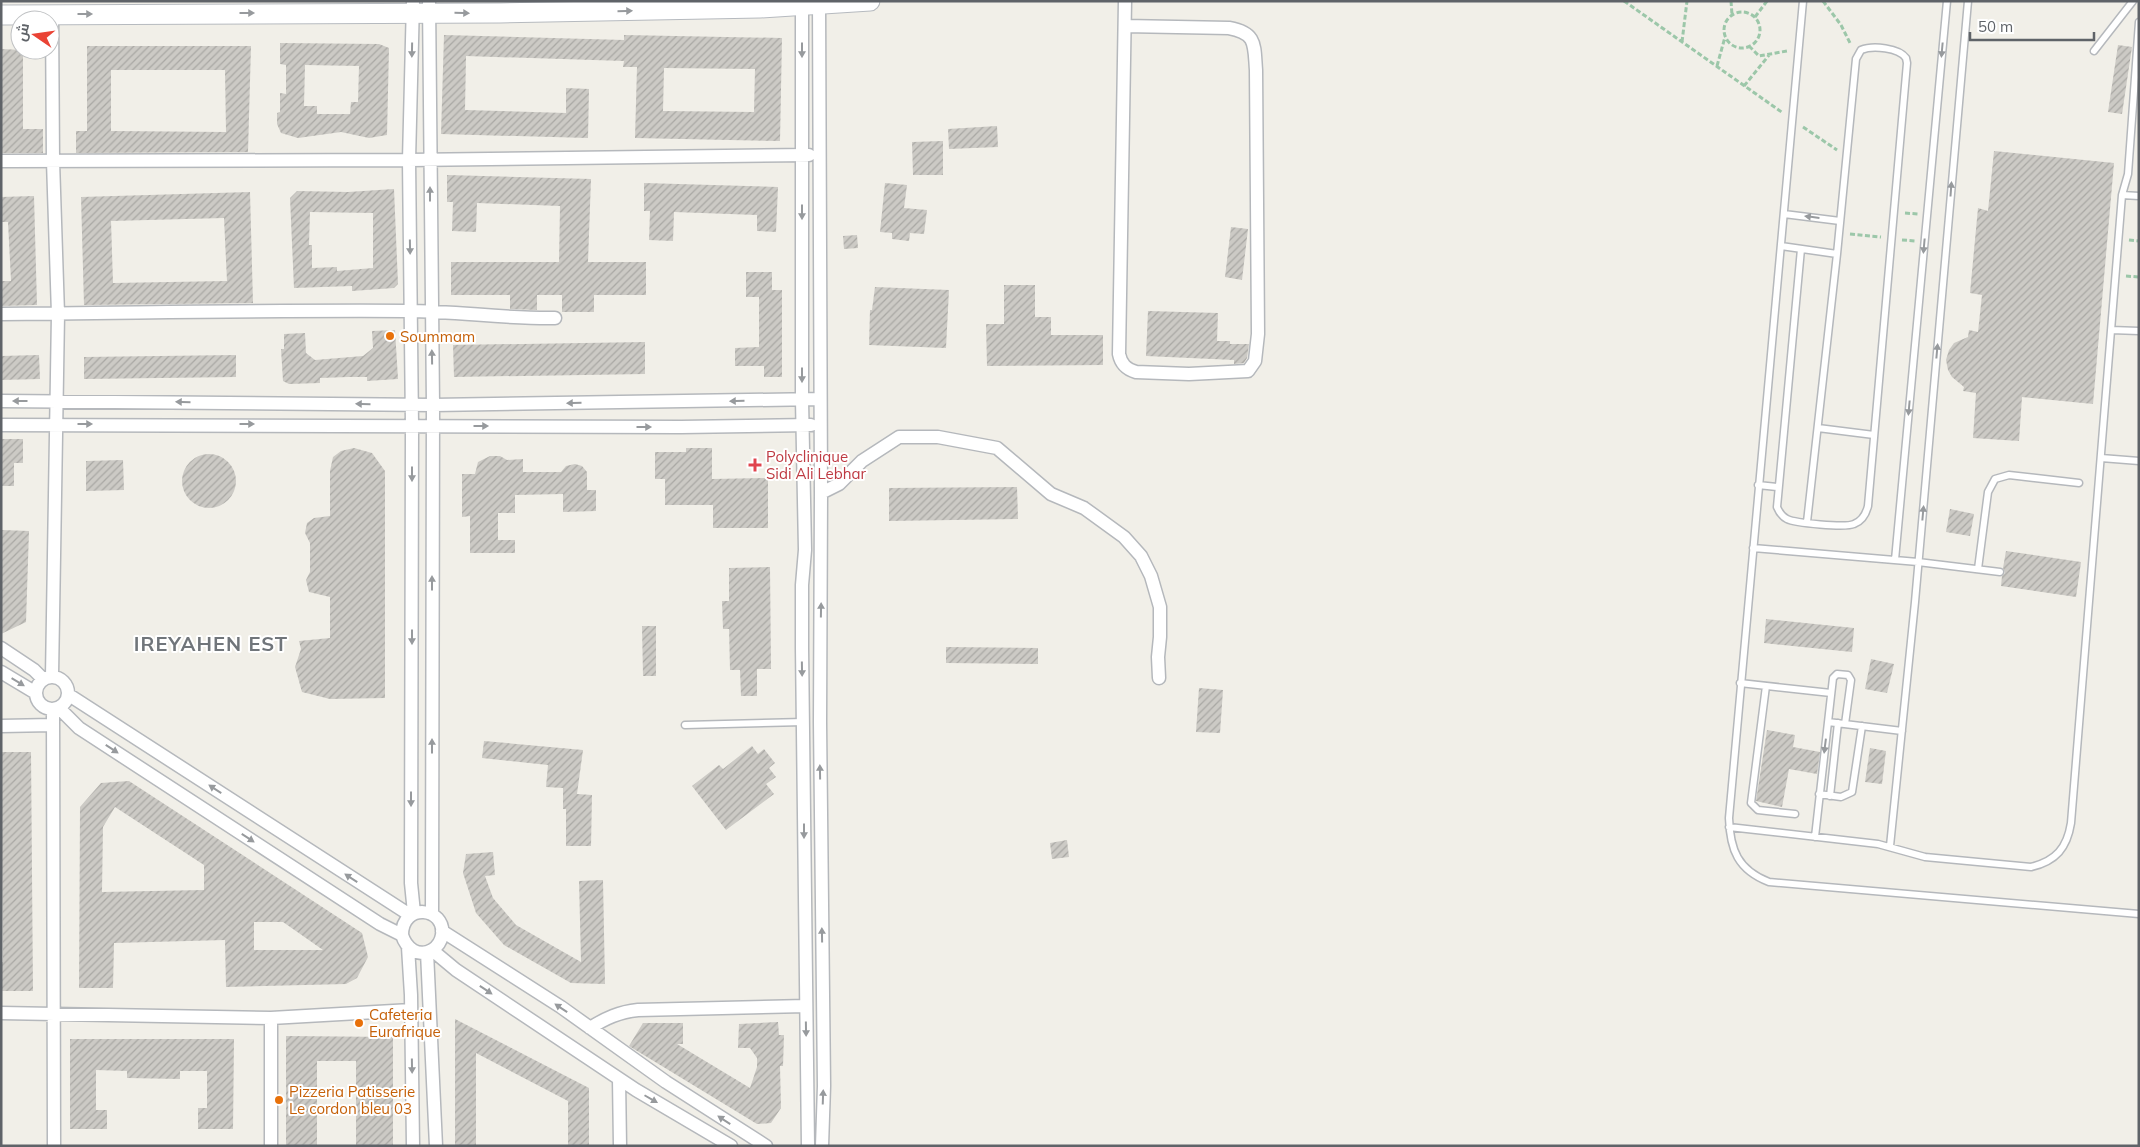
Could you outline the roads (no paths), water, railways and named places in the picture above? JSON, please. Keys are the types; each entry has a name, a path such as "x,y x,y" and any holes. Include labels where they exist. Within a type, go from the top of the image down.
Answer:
{"street":[{"path":"60,14 421,7 510,13 760,8 811,3 870,1"},
{"path":"1125,1 1120,360 1130,370 1136,372 1189,374 1248,371 1255,361 1258,334 1256,70 1254,43 1245,32 1229,28 1125,26"},
{"path":"811,3 819,155 820,722 824,1086 822,1146"},
{"path":"808,1146 802,585 805,550 802,425 802,155 811,3"},
{"path":"421,7 430,158 433,405 432,914"},
{"path":"412,914 412,405 409,160 421,7"},
{"path":"52,60 53,161 58,314 58,424 47,678 36,688 36,698 43,706 56,708 79,728 380,924 405,941 413,951 429,951 450,967 619,1079 731,1146"},
{"path":"1,161 409,160 430,158 819,155"},
{"path":"1,314 269,310 411,311 504,318 555,318"},
{"path":"1,401 433,405 820,399"},
{"path":"1,424 681,427 820,425"},
{"path":"821,493 839,484 862,461 899,437 938,436 997,448 1051,494 1084,508 1124,537 1140,556 1151,576 1160,607 1159,678"},
{"path":"1,648 47,678 63,680 66,684 68,695 67,700 56,708 54,725 54,1146"},
{"path":"1,672 36,693"},
{"path":"68,695 412,914"},
{"path":"1,726 54,725"},
{"path":"413,1146 411,1010 403,925 412,914 420,912 432,914 441,924 442,931 441,940 429,951 436,1146"},
{"path":"442,931 590,1028 666,1082 766,1146"},
{"path":"590,1028 609,1016 638,1010 806,1006"},
{"path":"1,1013 55,1012 270,1018 411,1010"},
{"path":"270,1018 271,1146"},
{"path":"619,1079 620,1146"}],"lane":[{"path":"1803,1 1740,683 1729,827 1734,851 1748,871 1769,882 2139,914"},
{"path":"1895,560 1947,1"},
{"path":"1890,846 1918,562 1968,1"},
{"path":"2094,51 2133,1"},
{"path":"1729,827 1890,846 1916,856 2032,867 2044,864 2064,848 2069,836 2071,823 2122,195 2128,174 2139,22"},
{"path":"1801,249 1776,500 1779,513 1790,520 1807,522 1849,526 1862,519 1868,506 1907,63 1906,58 1898,51 1867,48 1862,50 1856,59 1837,254 1807,522"},
{"path":"2122,195 2139,196"},
{"path":"1784,214 1840,221"},
{"path":"1781,246 1837,254"},
{"path":"2111,330 2139,331"},
{"path":"1818,428 1874,435"},
{"path":"2101,458 2139,461"},
{"path":"1978,569 1988,492 1995,480 2009,475 2079,483"},
{"path":"1758,485 1777,487"},
{"path":"1753,548 1918,562 2000,572"},
{"path":"1815,837 1831,694 1834,675 1837,674 1849,676 1851,681 1830,796"},
{"path":"1740,683 1831,694"},
{"path":"1766,686 1751,802 1754,808 1758,810 1795,814"},
{"path":"686,725 804,722"},
{"path":"1828,722 1902,731"},
{"path":"1819,794 1845,796 1852,792 1862,726"}],"place":[{"name":"Soummam","path":"390,336"},
{"name":"Polyclinique Sidi Ali Lebhar","path":"755,465"},
{"name":"Cafeteria Eurafrique","path":"359,1023"},
{"name":"Pizzeria Patisserie Le cordon bleu 03","path":"279,1100"}],"district":[{"name":"IREYAHEN EST","path":"211,643"}]}
